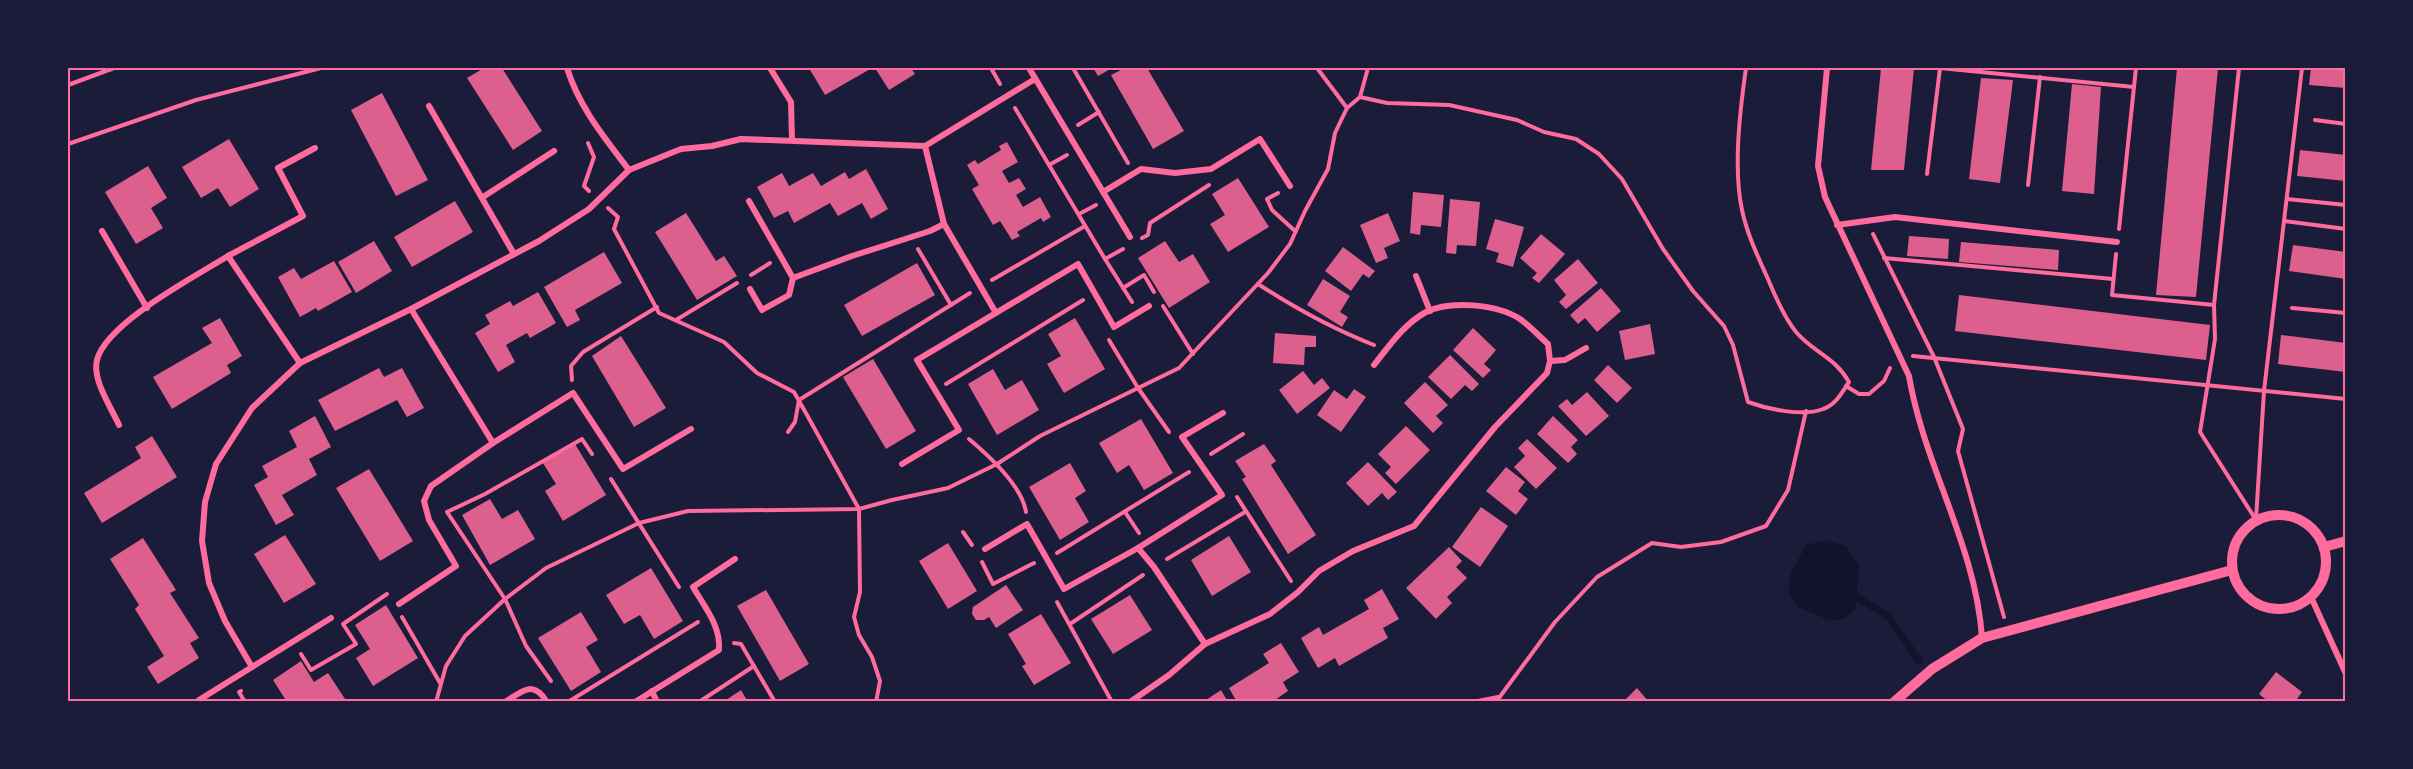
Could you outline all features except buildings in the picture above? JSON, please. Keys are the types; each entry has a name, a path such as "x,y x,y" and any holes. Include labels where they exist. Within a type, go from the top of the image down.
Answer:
{"street":[{"path":"567,68 573,89 594,124 629,170"},
{"path":"770,68 791,102 792,140"},
{"path":"1029,68 1132,240"},
{"path":"1827,68 1818,166 1825,197 1909,376 1914,403 1963,544 1980,607 1982,638"},
{"path":"252,667 225,621 209,583 202,541 205,502 216,464 235,432 252,408 300,363 411,309 514,254 589,209 629,170 681,149 712,146 741,139 925,146 1035,79"},
{"path":"429,106 514,254"},
{"path":"1103,192 1141,169 1175,173 1213,168 1260,139 1290,186"},
{"path":"925,146 944,224 996,313"},
{"path":"119,424 99,380 97,361 107,340 126,321 228,256 303,216 278,168 315,148"},
{"path":"483,197 554,151"},
{"path":"749,201 793,278 789,295 762,310 750,289"},
{"path":"1837,225 1895,217 2117,242"},
{"path":"793,278 852,256 911,238 944,224"},
{"path":"102,231 147,308"},
{"path":"228,256 300,363"},
{"path":"902,464 959,430 917,360 1077,264 1114,327 1149,306"},
{"path":"1416,276 1430,311"},
{"path":"1130,702 1169,675 1205,644 1270,614 1298,592 1318,571 1353,551 1414,526 1495,427 1547,373 1550,361 1548,344 1519,319 1489,306 1449,306 1430,311 1400,332 1374,365"},
{"path":"411,309 493,443"},
{"path":"1550,361 1566,360 1586,348"},
{"path":"399,604 456,566 429,520 424,501 431,486 493,443 573,393 623,469 692,429"},
{"path":"985,549 1027,524 1064,589 1146,544 1222,495 1182,437 1223,413"},
{"path":"2279,514 2295,517 2316,531 2324,547 2327,561 2325,574 2311,597 2298,605 2285,609 2257,604 2245,595 2237,584 2232,570 2232,556 2240,535 2256,520 2279,514"},
{"path":"2324,547 2346,541"},
{"path":"1138,548 1154,567 1205,644"},
{"path":"635,702 719,650 720,642 715,625 693,587 735,559"},
{"path":"1894,702 1932,669 1982,638 2232,570"},
{"path":"2311,597 2346,674"},
{"path":"200,702 199,700 331,618"},
{"path":"505,702 532,688 538,689 547,702"},
{"path":"652,691 657,702"}],"lane":[{"path":"68,85 114,68"}],"path":[{"path":"68,144 196,100 321,68"},
{"path":"991,68 1138,313"},
{"path":"1073,68 1134,172"},
{"path":"1317,68 1347,108"},
{"path":"1321,184 1328,169 1335,133 1347,108 1360,97 1368,68"},
{"path":"1360,97 1387,103 1449,105 1517,120 1544,132 1576,140 1599,154 1622,179 1663,249 1724,326 1733,345 1748,402 1768,410 1823,409 1838,399 1849,382 1833,360 1812,348 1795,330 1753,247 1742,209 1739,172 1740,112 1746,68"},
{"path":"1927,174 1940,68 2134,87"},
{"path":"2136,68 2112,295 2214,305"},
{"path":"2239,68 2214,305 2215,339 2200,432 2256,520"},
{"path":"2256,520 2264,391 2302,68"},
{"path":"2028,185 2040,77"},
{"path":"1066,131 1099,112"},
{"path":"2315,120 2346,123"},
{"path":"586,137 594,157 584,186 618,217 614,229 660,313 724,342 757,372 794,393 859,509 860,592 854,617 859,635 872,657 880,681 876,702"},
{"path":"1105,260 1132,240 1148,235 1150,223 1219,178 1213,168"},
{"path":"1290,186 1267,199 1272,210 1295,231"},
{"path":"2287,199 2346,205"},
{"path":"1866,221 1934,357 1963,429 1958,451 2004,618"},
{"path":"2284,221 2346,229"},
{"path":"788,432 795,422 799,400 980,286 1085,226"},
{"path":"911,238 951,305"},
{"path":"675,320 781,257"},
{"path":"1884,258 2113,279"},
{"path":"1258,284 1291,305 1344,333 1386,350"},
{"path":"935,390 1094,293"},
{"path":"573,393 570,366 583,352 657,307"},
{"path":"2292,308 2346,313"},
{"path":"1114,327 1105,332 1138,388 1175,441 1182,437"},
{"path":"1846,386 1859,394 1869,394 1884,381 1890,368 1904,355 2346,399"},
{"path":"1473,702 1497,699 1555,622 1597,577 1652,543 1681,547 1721,542 1766,526 1788,490 1806,411"},
{"path":"1196,429 1211,455"},
{"path":"959,430 998,464 1024,504 1027,524"},
{"path":"1046,559 1191,470 1186,462 1211,455 1243,434"},
{"path":"552,683 526,646 505,599 447,512 485,494 582,439 596,458"},
{"path":"609,477 681,591"},
{"path":"1234,493 1298,592"},
{"path":"1125,511 1146,544"},
{"path":"985,549 978,554 993,584 1034,563 1036,565"},
{"path":"293,659 302,654 311,670 356,644 343,624 388,593 392,600"},
{"path":"1053,595 1112,702"},
{"path":"568,702 700,621 693,611"},
{"path":"402,616 440,684"},
{"path":"720,642 741,644 775,702"},
{"path":"699,702 754,666"},
{"path":"244,702 239,692 248,687"}],"shaded area":[{"path":"1825,540 1846,546 1859,565 1856,608 1844,619 1829,620 1800,608 1788,593 1791,573 1806,545"}],"waterway":[{"path":"1857,597 1889,617 1919,661"}]}
